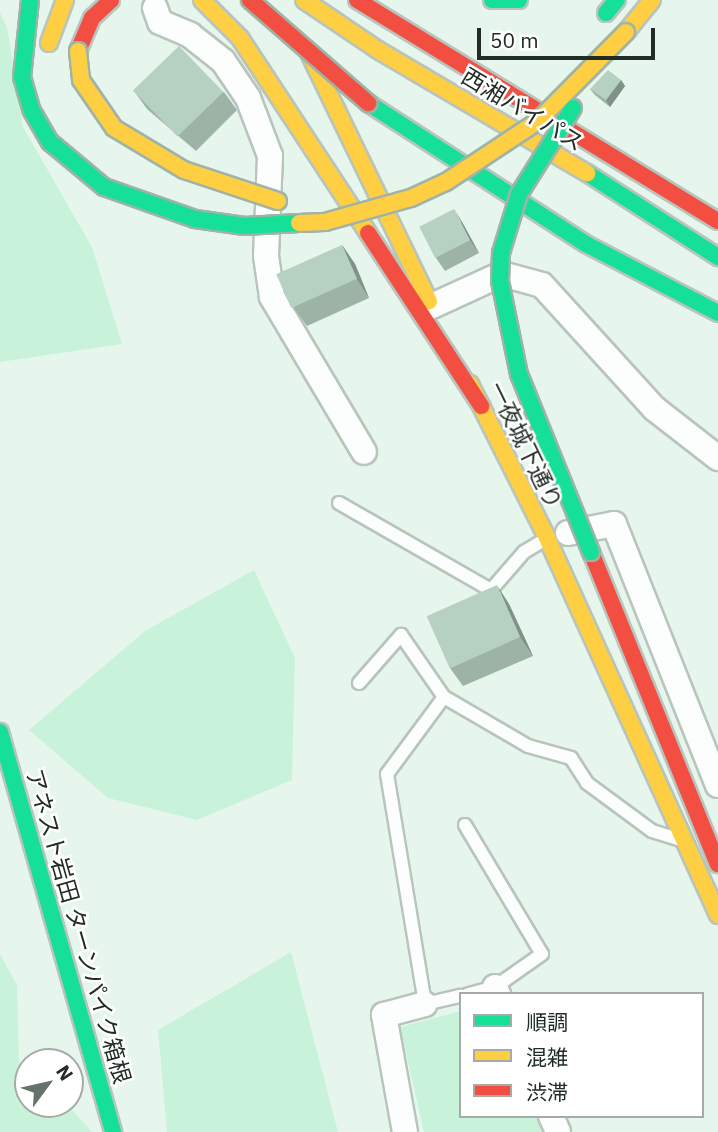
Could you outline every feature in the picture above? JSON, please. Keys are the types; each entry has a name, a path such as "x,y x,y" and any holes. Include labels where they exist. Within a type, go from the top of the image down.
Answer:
{"main road":[{"path":"30,0 22,44 22,77 32,111 50,142 83,172 128,197 195,219 245,226 325,222 411,198 446,182 538,121 626,32"},
{"path":"47,65 49,43 65,0"},
{"path":"111,0 92,18 78,51 81,80 114,128 184,170 285,200 240,206"},
{"path":"202,0 240,38 481,406"},
{"path":"250,0 369,103 586,244 718,313"},
{"name":"一夜城下通り","path":"287,0 340,122 547,538 687,841 718,915"},
{"name":"西湘バイパス","path":"304,0 378,50 658,215 718,257"},
{"name":"西湘バイパス","path":"357,0 718,221"},
{"path":"492,0 519,0"},
{"path":"598,23 617,0"},
{"path":"652,0 626,32 528,173 501,253 499,281 508,339 718,864"},
{"path":"431,165 496,129 539,92"},
{"path":"147,183 180,195"},
{"path":"317,198 384,183"},
{"name":"アネスト岩田 ターンパイク箱根","path":"0,732 113,1132"}],"street":[{"path":"155,8 160,22 190,35 223,61 248,98 270,156 266,256 272,297 364,452"},
{"path":"432,306 502,274 542,285 655,409 718,458"},
{"path":"547,538 614,524 713,763 718,785"},
{"path":"405,1132 384,1015 425,1004"}],"lane":[{"path":"339,502 491,590 524,552 547,538"},
{"path":"359,683 401,635 444,697 528,746 571,758 587,783 652,831 687,841"},
{"path":"444,697 387,774 425,1004 459,996"},
{"path":"465,825 542,954 496,990"}],"green space":[{"path":"0,13 7,27 23,127 92,247 122,344 0,362"},
{"path":"254,570 295,658 292,780 197,820 108,798 29,730 145,631"},
{"path":"291,952 338,1132 167,1132 158,1030"},
{"path":"0,954 17,985 19,1048 14,1048 14,1118 80,1118 92,1132 0,1132"},
{"path":"459,1012 459,1118 536,1118 542,1132 424,1132 400,1027"}],"building":[{"path":"179,46 223,92 177,136 133,90"},
{"path":"608,70 621,80 606,100 590,89"},
{"path":"454,209 470,240 435,258 419,227"},
{"path":"342,245 357,279 291,308 276,274"},
{"path":"497,585 520,637 450,668 427,616"}],"traffic: fast":[{"path":"30,0 22,77 32,111 50,142 104,187 195,219 245,226 299,223"},
{"path":"492,0 519,0"},
{"path":"606,13 617,0"},
{"path":"368,103 586,244 718,313"},
{"path":"573,108 519,194 501,253 500,281 519,374 591,552"},
{"path":"587,173 718,257"},
{"path":"0,732 113,1132"}],"traffic: slow":[{"path":"49,43 65,0"},
{"path":"202,0 240,38 368,233"},
{"path":"304,0 378,50 587,173"},
{"path":"626,32 652,0"},
{"path":"299,223 325,222 411,198 446,182 538,121 626,32"},
{"path":"78,51 81,80 114,128 184,170 278,201"},
{"path":"308,51 429,301"},
{"path":"470,384 547,538 718,915"}],"traffic: jam":[{"path":"78,51 92,18 111,0"},
{"path":"250,0 368,103"},
{"path":"357,0 718,221"},
{"path":"368,233 481,406"},
{"path":"591,552 718,864"}]}
